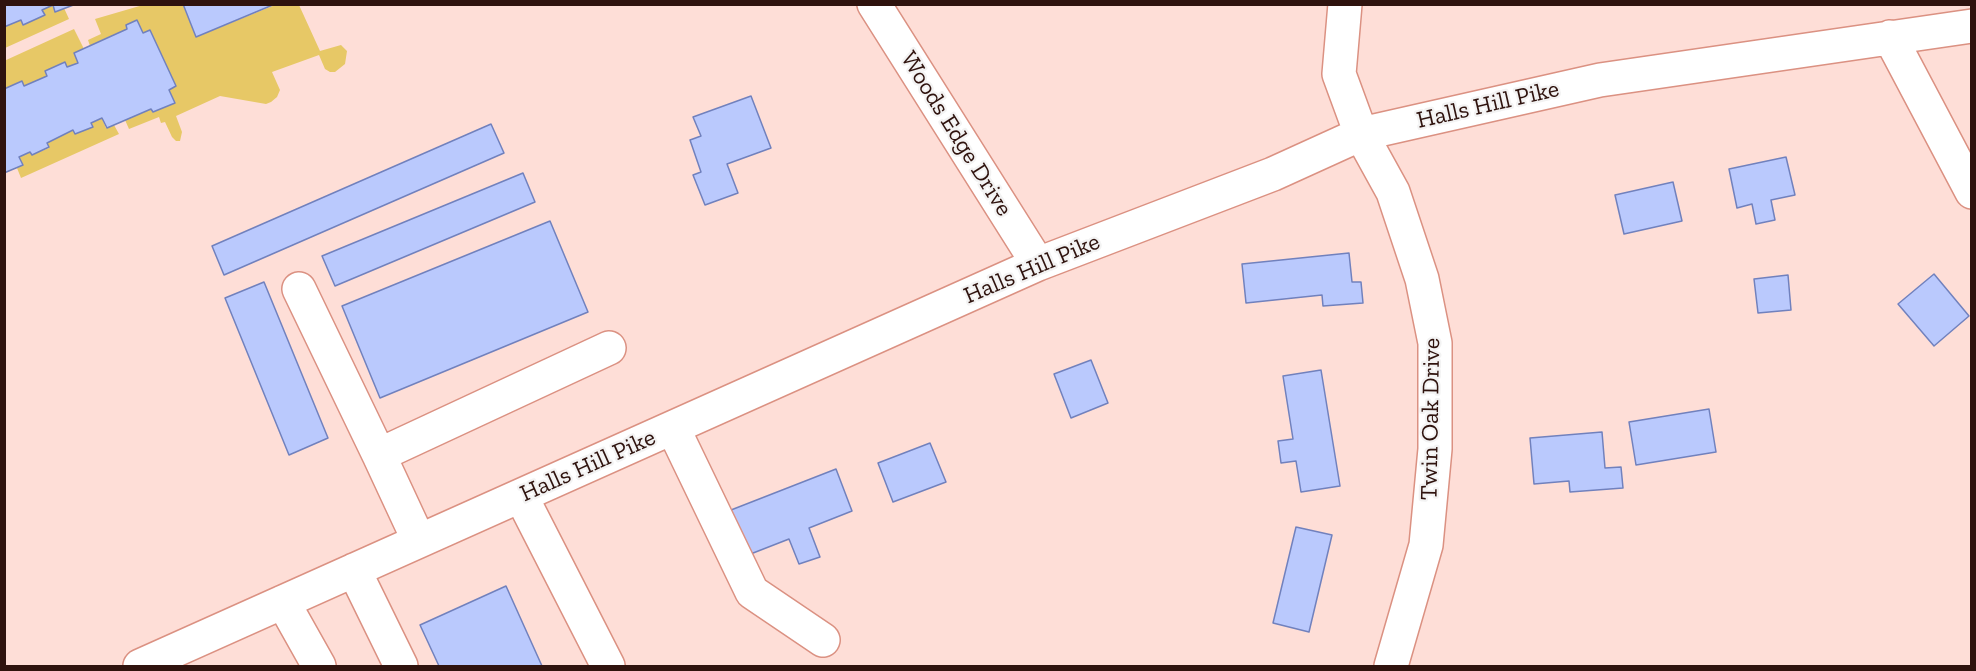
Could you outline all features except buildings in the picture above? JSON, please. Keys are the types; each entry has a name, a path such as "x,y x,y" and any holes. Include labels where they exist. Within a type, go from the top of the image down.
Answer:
{"street":[{"name":"Woods Edge Drive","path":"874,4 1038,264"},
{"name":"Twin Oak Drive","path":"1345,4 1339,74 1361,134 1393,192 1422,279 1436,343 1435,449 1426,545 1391,666"},
{"name":"Halls Hill Pike","path":"140,666 1038,264 1273,174 1361,134 1600,80 1971,26"},
{"path":"1890,37 1971,192"},
{"path":"299,289 419,541"},
{"path":"378,455 609,348"},
{"path":"673,428 752,592 823,640"},
{"path":"521,496 608,666"},
{"path":"354,570 401,666"},
{"path":"283,602 319,666"}],"shaded area":[{"path":"53,5 55,12 64,8 69,19 5,48 4,27 21,20 23,25 44,15 42,10"},
{"path":"143,5 183,5 196,37 275,5 299,5 320,51 341,45 347,51 345,64 335,72 330,72 325,69 319,55 272,72 280,90 271,102 266,104 220,96 176,116 182,132 180,141 172,137 165,122 161,123 159,117 129,129 125,120 151,109 153,112 175,103 169,90 176,86 150,30 143,33 137,20 126,25 127,29 90,46 88,40 101,34 95,19"},
{"path":"74,29 84,49 74,53 78,63 67,67 64,62 45,71 47,76 24,86 21,81 5,89 4,61"},
{"path":"102,118 106,128 114,125 119,134 21,178 17,168 22,165 19,157 30,152 32,155 49,148 47,143 73,130 75,134 92,127 91,123"}]}
